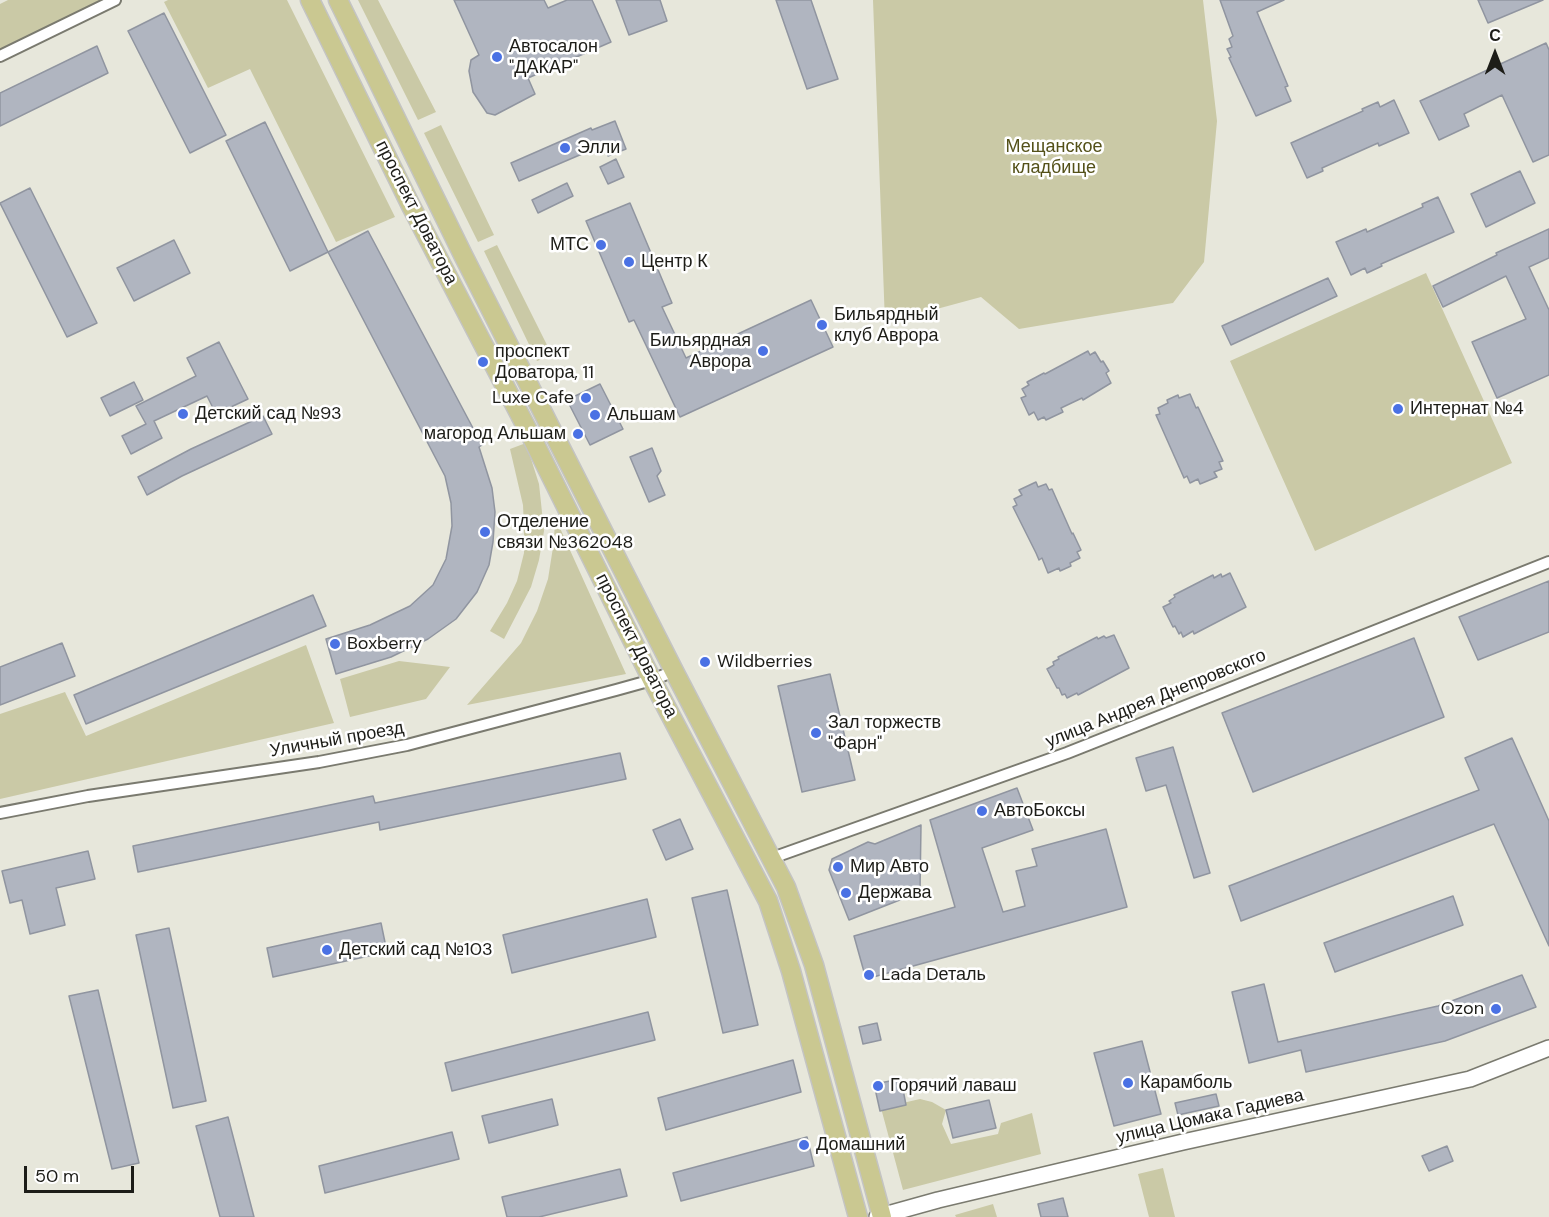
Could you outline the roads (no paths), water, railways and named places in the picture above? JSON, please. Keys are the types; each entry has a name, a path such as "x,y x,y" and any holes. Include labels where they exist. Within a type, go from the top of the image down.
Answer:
{"main road":[{"name":"проспект Доватора","path":"310,0 411,206 533,440 652,680 768,901 791,971 858,1217"},
{"name":"проспект Доватора","path":"338,0 463,255 786,887 814,965 880,1216"},
{"name":"улица Цомака Гадиева","path":"880,1216 1183,1142 1470,1078 1491,1072 1549,1048"}],"street":[{"path":"0,56 115,0"},
{"name":"улица Андрея Днепровского","path":"772,858 1067,753 1549,562"},
{"name":"Уличный проезд","path":"0,813 88,796 319,762 407,745 652,680 674,671"}],"place":[{"name":"Автосалон \"ДАКАР\"","path":"497,57"},
{"name":"Элли","path":"565,148"},
{"name":"МТС","path":"601,245"},
{"name":"Центр К","path":"629,262"},
{"name":"Бильярдный клуб Аврора","path":"822,325"},
{"name":"Бильярдная Аврора","path":"763,351"},
{"name":"проспект Доватора, 11","path":"483,362"},
{"name":"Luxe Cafe","path":"586,398"},
{"name":"Интернат №4","path":"1398,409"},
{"name":"Детский сад №93","path":"183,414"},
{"name":"Альшам","path":"595,415"},
{"name":"магород Альшам","path":"578,434"},
{"name":"Отделение связи №362048","path":"485,532"},
{"name":"Boxberry","path":"335,644"},
{"name":"Wildberries","path":"705,662"},
{"name":"Зал торжеств \"Фарн\"","path":"816,733"},
{"name":"АвтоБоксы","path":"982,811"},
{"name":"Мир Авто","path":"838,867"},
{"name":"Держава","path":"846,893"},
{"name":"Детский сад №103","path":"327,950"},
{"name":"Lada Dеталь","path":"869,975"},
{"name":"Ozon","path":"1496,1009"},
{"name":"Карамболь","path":"1128,1083"},
{"name":"Горячий лаваш","path":"878,1086"},
{"name":"Домашний","path":"804,1145"}],"park label":[{"name":"Мещанское кладбище","path":"1054,157"}]}
